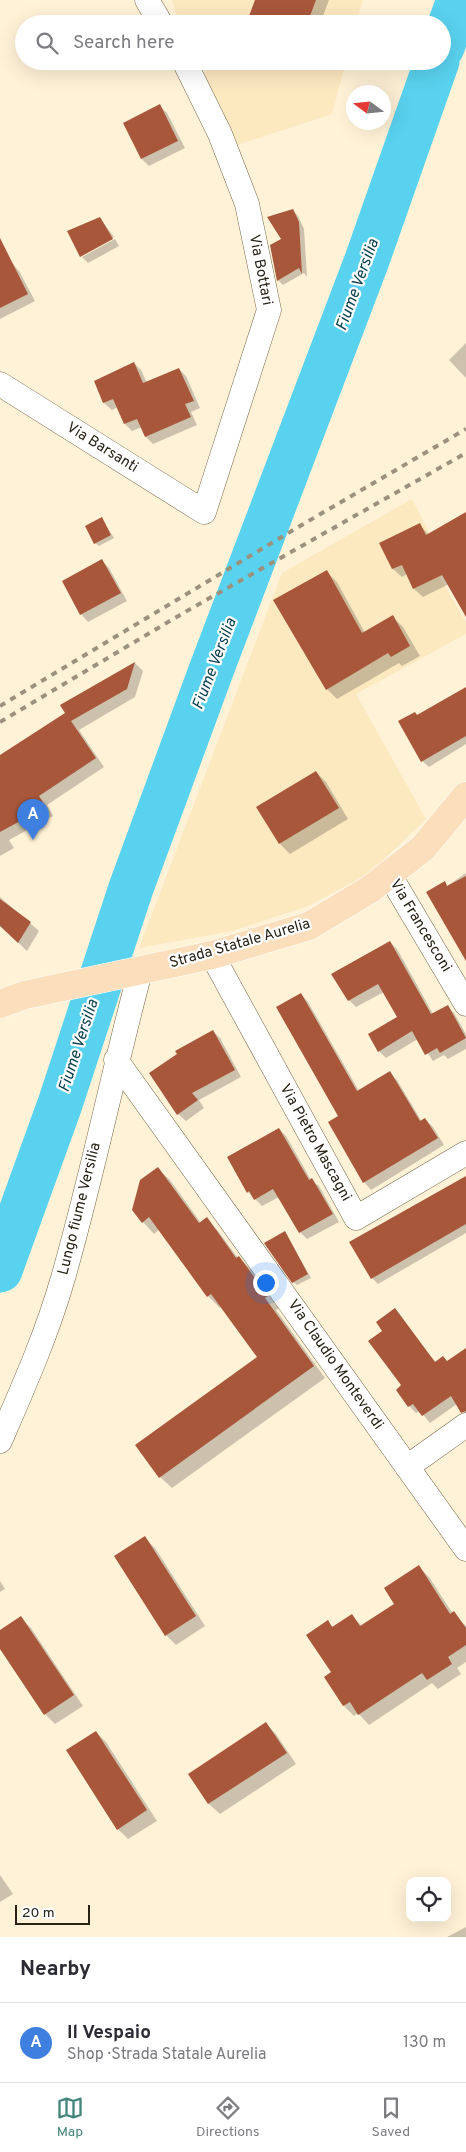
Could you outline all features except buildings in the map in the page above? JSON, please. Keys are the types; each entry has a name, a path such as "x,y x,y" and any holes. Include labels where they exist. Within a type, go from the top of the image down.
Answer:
{"main road":[{"name":"Strada Statale Aurelia","path":"0,1004 25,995 212,956 309,926 369,890 422,848 466,796"}],"street":[{"path":"147,0 156,15"},
{"name":"Via Bottari","path":"188,70 220,134 247,204 269,310 204,512"},
{"name":"Via Barsanti","path":"0,384 204,512"},
{"name":"Via Francesconi","path":"389,874 466,1004"},
{"name":"Via Pietro Mascagni","path":"212,956 356,1218 466,1153"},
{"name":"Lungo fiume Versilia","path":"0,1441 44,1332 63,1278 116,1060 133,973"},
{"name":"Via Claudio Monteverdi","path":"116,1060 466,1549"},
{"path":"407,1466 466,1425"}],"shaded area":[{"path":"172,0 363,0 359,15 176,15"},
{"path":"205,70 344,70 332,114 234,146 206,81"},
{"path":"412,499 449,571 440,577 466,622 466,634 356,694 426,819 369,874 308,906 232,931 139,948 282,573"}],"waterway":[{"name":"Fiume Versilia","path":"451,22 459,0"},
{"name":"Fiume Versilia","path":"0,1270 60,1104 131,888 212,668 367,260 434,70"}],"railway":[{"path":"0,706 466,429"},
{"path":"0,722 185,612 466,453"}],"place":[{"name":"Il Vespaio","path":"33,840"}]}
